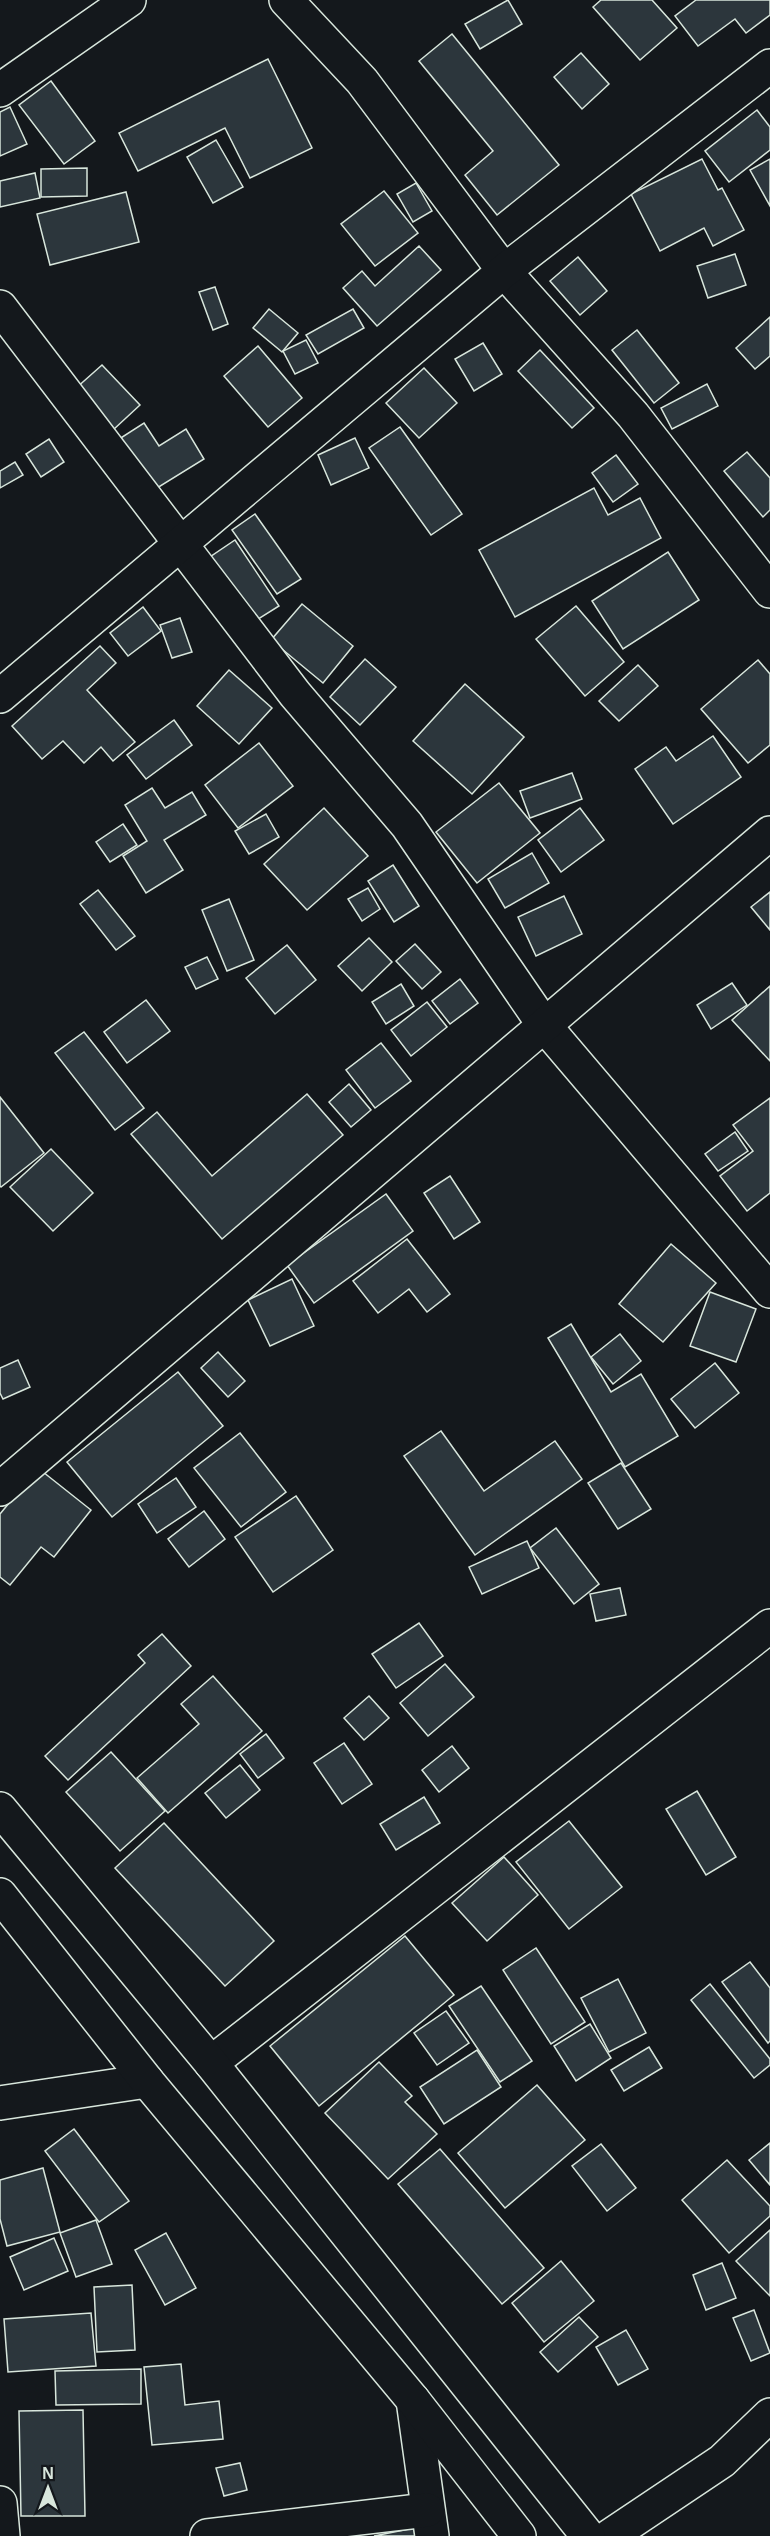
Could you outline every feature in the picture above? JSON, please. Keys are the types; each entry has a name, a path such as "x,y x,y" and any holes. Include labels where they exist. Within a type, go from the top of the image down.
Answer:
{"street":[{"path":"0,90 129,0"},
{"path":"286,0 362,81 504,271 633,415 770,591"},
{"path":"0,696 504,271 770,66"},
{"path":"0,307 295,694 407,825 544,1026 770,1291"},
{"path":"0,1489 770,833"},
{"path":"211,2063 770,1626"},
{"path":"0,1809 211,2063 588,2536"},
{"path":"0,1895 147,2080 413,2400 519,2536"},
{"path":"0,2103 147,2080"},
{"path":"207,2536 430,2523 413,2400"},
{"path":"610,2536 722,2461 770,2415"},
{"path":"0,2503 3,2536"}],"building":[{"path":"508,0 522,24 480,49 465,24"},
{"path":"601,0 652,0 677,28 640,60 593,7"},
{"path":"696,0 770,0 770,15 746,33 735,19 698,46 675,16"},
{"path":"452,34 559,165 497,215 465,175 493,151 419,61"},
{"path":"581,53 609,84 582,109 554,77"},
{"path":"268,59 312,148 250,178 225,128 138,171 119,133"},
{"path":"51,81 95,141 64,164 19,105"},
{"path":"10,107 27,144 0,156 0,112"},
{"path":"757,110 770,127 770,150 729,182 705,151"},
{"path":"216,140 243,187 213,203 187,157"},
{"path":"702,159 718,190 722,188 744,230 713,246 704,228 660,251 631,194"},
{"path":"770,159 770,206 750,170"},
{"path":"87,168 87,196 41,197 41,169"},
{"path":"35,173 40,198 0,207 0,181"},
{"path":"416,183 432,211 413,222 397,194"},
{"path":"384,191 418,233 375,266 341,224"},
{"path":"126,192 139,242 50,265 37,214"},
{"path":"419,246 441,270 377,326 343,288 362,271 375,286"},
{"path":"735,254 746,285 708,298 697,266"},
{"path":"578,257 607,291 580,315 550,281"},
{"path":"215,287 228,324 213,330 199,292"},
{"path":"269,309 298,333 282,352 253,328"},
{"path":"353,309 364,328 318,354 306,335"},
{"path":"770,317 770,356 755,369 736,348"},
{"path":"637,330 679,383 654,403 612,350"},
{"path":"306,340 318,363 295,374 283,351"},
{"path":"483,343 502,374 474,391 455,359"},
{"path":"258,346 302,398 268,427 224,376"},
{"path":"540,350 594,408 572,428 518,371"},
{"path":"102,365 140,405 113,430 75,389"},
{"path":"424,368 457,403 419,438 386,403"},
{"path":"707,384 718,406 672,429 661,408"},
{"path":"144,423 159,446 186,429 204,459 149,493 116,441"},
{"path":"400,427 462,514 431,535 369,448"},
{"path":"355,438 369,468 331,485 318,455"},
{"path":"49,439 64,462 41,477 26,454"},
{"path":"747,452 770,478 770,510 763,517 724,471"},
{"path":"616,455 638,484 613,502 592,473"},
{"path":"15,462 23,475 0,488 0,471"},
{"path":"594,488 608,515 640,498 661,538 515,617 479,550"},
{"path":"255,514 301,579 277,594 232,530"},
{"path":"235,540 279,606 247,626 204,561"},
{"path":"668,552 699,600 623,649 592,601"},
{"path":"302,604 353,646 323,683 271,640"},
{"path":"576,606 624,662 585,696 536,639"},
{"path":"143,607 161,631 128,656 110,633"},
{"path":"180,618 192,652 172,658 160,625"},
{"path":"100,646 116,663 87,690 135,742 113,761 101,747 84,763 63,741 42,759 12,726"},
{"path":"365,659 396,687 360,725 330,697"},
{"path":"758,660 770,674 770,745 748,763 701,709"},
{"path":"638,665 658,686 619,721 599,701"},
{"path":"229,670 272,708 239,744 197,706"},
{"path":"465,684 524,737 472,794 413,741"},
{"path":"174,720 192,745 146,779 127,755"},
{"path":"713,736 741,777 673,824 635,769 666,747 676,761"},
{"path":"259,743 293,786 238,828 205,785"},
{"path":"572,773 582,799 530,818 520,791"},
{"path":"499,783 540,833 477,883 436,832"},
{"path":"152,788 165,808 192,792 206,815 164,840 183,870 146,893 123,856 147,841 125,805"},
{"path":"324,808 368,856 307,910 264,864"},
{"path":"580,808 604,840 561,872 538,840"},
{"path":"266,814 279,837 249,854 235,831"},
{"path":"123,824 137,845 110,862 96,842"},
{"path":"532,853 549,883 505,908 488,879"},
{"path":"393,865 419,906 394,922 368,881"},
{"path":"368,888 380,909 362,921 348,899"},
{"path":"98,890 135,936 116,950 80,904"},
{"path":"770,892 770,930 751,907"},
{"path":"564,896 582,934 536,956 518,917"},
{"path":"229,899 254,960 227,971 202,910"},
{"path":"369,938 392,962 362,991 338,966"},
{"path":"415,944 441,972 422,989 396,961"},
{"path":"287,945 316,980 275,1014 246,978"},
{"path":"207,957 218,979 196,989 185,967"},
{"path":"460,979 478,1003 450,1024 432,1001"},
{"path":"732,983 747,1005 711,1029 697,1005"},
{"path":"401,984 414,1006 386,1024 372,1002"},
{"path":"770,986 770,1061 732,1020"},
{"path":"146,1000 170,1031 127,1063 104,1032"},
{"path":"427,1002 447,1027 411,1056 391,1030"},
{"path":"84,1032 144,1108 115,1130 55,1053"},
{"path":"381,1043 411,1081 375,1108 346,1070"},
{"path":"349,1084 371,1110 351,1127 329,1102"},
{"path":"307,1094 343,1135 222,1239 131,1134 157,1112 212,1176"},
{"path":"0,1097 44,1153 1,1187 0,1186"},
{"path":"770,1098 770,1193 747,1211 720,1176 753,1151 733,1125"},
{"path":"735,1132 748,1151 718,1171 705,1154"},
{"path":"51,1149 93,1193 53,1231 10,1187"},
{"path":"450,1176 480,1222 454,1239 424,1193"},
{"path":"386,1194 413,1231 314,1303 287,1265"},
{"path":"407,1239 450,1294 427,1312 409,1289 378,1313 353,1281"},
{"path":"671,1244 716,1283 663,1342 619,1304"},
{"path":"292,1279 314,1326 270,1346 248,1300"},
{"path":"710,1292 756,1309 736,1362 690,1346"},
{"path":"571,1324 611,1392 641,1374 678,1436 625,1467 548,1338"},
{"path":"620,1334 641,1361 613,1384 591,1357"},
{"path":"218,1352 245,1381 228,1397 201,1368"},
{"path":"18,1360 30,1387 3,1399 0,1393 0,1368"},
{"path":"715,1363 739,1393 695,1428 671,1399"},
{"path":"178,1372 223,1426 112,1517 67,1462"},
{"path":"441,1431 484,1491 555,1441 582,1479 475,1555 404,1456"},
{"path":"240,1433 286,1492 241,1527 194,1468"},
{"path":"621,1463 651,1509 618,1529 588,1483"},
{"path":"38,1468 91,1510 54,1557 41,1547 10,1585 0,1577 0,1514"},
{"path":"176,1478 196,1507 157,1533 138,1504"},
{"path":"296,1496 333,1550 273,1592 235,1537"},
{"path":"204,1511 225,1539 189,1567 168,1539"},
{"path":"556,1528 599,1584 574,1604 530,1548"},
{"path":"527,1541 539,1568 482,1594 469,1567"},
{"path":"620,1588 626,1615 596,1621 590,1594"},
{"path":"419,1623 443,1656 396,1688 372,1654"},
{"path":"162,1634 191,1666 68,1780 45,1756 145,1663 138,1655"},
{"path":"445,1664 474,1697 428,1736 400,1703"},
{"path":"213,1676 262,1731 168,1813 137,1778 199,1724 181,1704"},
{"path":"369,1696 389,1718 364,1740 344,1718"},
{"path":"266,1734 284,1758 258,1778 240,1754"},
{"path":"344,1743 372,1784 342,1804 314,1763"},
{"path":"452,1746 469,1768 439,1792 422,1770"},
{"path":"111,1752 165,1811 120,1851 66,1792"},
{"path":"240,1765 260,1790 226,1818 205,1793"},
{"path":"697,1791 736,1857 706,1875 666,1809"},
{"path":"424,1797 440,1823 396,1850 380,1824"},
{"path":"569,1821 622,1887 569,1929 516,1862"},
{"path":"164,1823 274,1941 225,1986 115,1868"},
{"path":"504,1857 538,1895 487,1941 452,1903"},
{"path":"405,1936 454,1995 319,2106 270,2046"},
{"path":"536,1948 585,2022 551,2044 503,1970"},
{"path":"750,1962 770,1988 770,2041 768,2043 722,1982"},
{"path":"618,1979 646,2033 609,2052 581,1998"},
{"path":"710,1984 770,2059 770,2065 754,2078 691,2000"},
{"path":"481,1986 532,2061 500,2082 449,2006"},
{"path":"446,2011 469,2043 437,2065 414,2033"},
{"path":"590,2024 611,2058 576,2081 554,2046"},
{"path":"649,2047 662,2068 624,2091 611,2070"},
{"path":"477,2050 501,2087 444,2124 420,2087"},
{"path":"379,2062 412,2096 405,2102 437,2134 388,2179 325,2113"},
{"path":"537,2085 585,2140 505,2208 458,2153"},
{"path":"74,2129 129,2201 99,2222 45,2151"},
{"path":"770,2143 770,2185 749,2160"},
{"path":"601,2144 636,2188 607,2211 572,2166"},
{"path":"440,2149 544,2268 502,2304 398,2184"},
{"path":"727,2160 770,2206 770,2216 729,2253 682,2200"},
{"path":"43,2168 60,2232 7,2246 0,2219 0,2180"},
{"path":"96,2220 112,2264 76,2277 60,2233"},
{"path":"770,2230 770,2296 736,2261"},
{"path":"166,2233 196,2288 165,2305 135,2250"},
{"path":"54,2238 68,2271 24,2290 10,2257"},
{"path":"561,2261 594,2301 544,2342 512,2303"},
{"path":"722,2263 736,2298 706,2310 693,2275"},
{"path":"132,2285 135,2350 97,2352 94,2287"},
{"path":"754,2310 770,2353 751,2361 733,2318"},
{"path":"91,2313 96,2366 8,2372 4,2319"},
{"path":"579,2317 598,2337 558,2372 540,2352"},
{"path":"626,2330 648,2369 618,2385 596,2347"},
{"path":"181,2364 185,2405 219,2401 223,2439 152,2445 144,2367"},
{"path":"141,2369 141,2404 56,2405 55,2371"},
{"path":"83,2410 85,2516 21,2516 19,2411"},
{"path":"240,2463 247,2490 224,2496 216,2468"},
{"path":"414,2528 415,2536 374,2536"}]}
